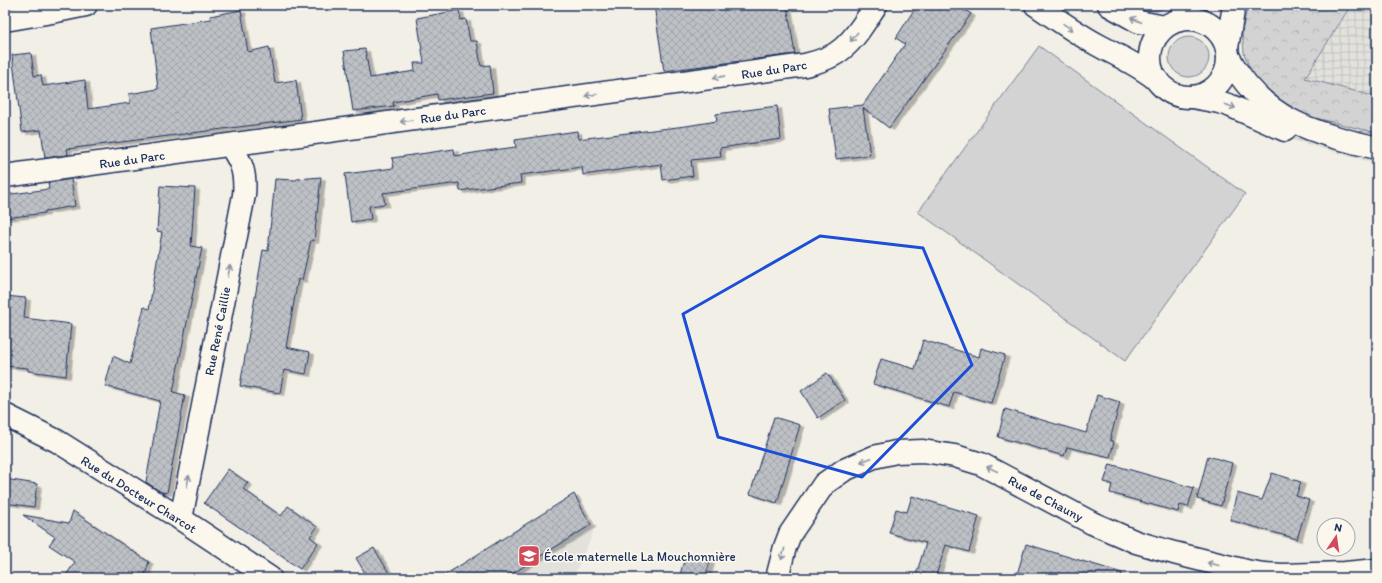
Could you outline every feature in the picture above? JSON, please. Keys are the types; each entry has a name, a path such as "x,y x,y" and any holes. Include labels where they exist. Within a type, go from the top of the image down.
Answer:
{"main road":[{"path":"5,20 86,5"},
{"name":"Rue du Parc","path":"5,176 805,65 819,61 842,50 851,41 876,5"},
{"path":"1036,5 1070,29 1102,48 1138,65 1164,88 1175,94 1231,106 1285,130 1328,136 1377,148"},
{"path":"1109,5 1139,22 1179,17 1198,20 1209,24 1222,37 1227,52 1243,82 1261,101 1286,118 1328,136"},
{"path":"1192,97 1209,91 1218,84 1227,68 1227,52 1234,5"},
{"path":"1156,80 1150,61 1151,48 1156,36 1179,17"},
{"name":"Rue René Caillie","path":"181,519 244,195 245,181 243,170 239,159 230,145"},
{"name":"Rue du Docteur Charcot","path":"5,415 57,441 181,519 270,578"},
{"name":"Rue de Chauny","path":"777,578 790,534 824,484 844,470 870,459 896,452 923,451 955,456 981,464 1072,513 1136,542 1245,575 1345,573 1377,570"}],"highlighted area":[{"path":"820,236 923,248 972,365 862,477 718,437 683,314"}],"shaded area":[{"path":"1351,5 1377,5 1377,164 1276,135 1305,78"},
{"name":"École maternelle La Mouchonnière","path":"574,494 591,525 593,533 573,578 440,578"}],"green space":[{"path":"1128,5 1171,5 1157,11 1134,9"},
{"path":"1248,5 1351,5 1305,78 1377,97 1377,133 1287,111 1253,77 1244,53 1242,31"},
{"path":"1193,37 1200,40 1206,46 1209,57 1208,65 1200,74 1193,77 1185,77 1178,74 1170,65 1169,53 1172,46 1181,38"},
{"path":"1039,46 1245,194 1125,361 918,212"}],"building":[{"path":"654,5 787,5 795,54 664,71"},
{"path":"917,5 957,5 971,14 889,128 863,108 870,155 836,159 829,109 863,105 905,44 896,38"},
{"path":"241,10 248,52 269,47 275,83 296,80 301,119 67,149 68,155 45,158 41,130 22,132 12,55 31,53 34,76 41,75 43,86 85,80 88,109 130,103 129,94 158,89 151,28 211,19 210,16"},
{"path":"459,10 461,20 466,19 470,41 477,41 481,66 490,65 493,93 438,100 437,94 393,102 394,106 353,111 344,51 365,49 370,78 415,71 414,63 424,63 417,18"},
{"path":"777,106 781,139 720,148 721,157 691,160 693,176 663,180 661,164 583,175 582,167 520,175 521,183 460,191 459,183 383,193 385,204 369,206 371,219 351,222 345,174 394,168 392,158 454,149 455,156 516,147 515,140 577,131 578,139 686,126 717,121 716,114"},
{"path":"321,177 314,241 311,240 302,280 298,279 286,347 310,352 306,374 284,370 280,393 240,386 263,250 268,251 275,179 296,180"},
{"path":"71,179 75,206 45,211 45,213 5,218 5,195 49,189 48,183"},
{"path":"160,186 195,188 191,246 202,248 173,392 185,395 167,493 161,492 146,482 160,401 105,386 113,356 130,364 144,307 149,309 162,232 157,231"},
{"path":"5,296 26,298 24,318 71,324 66,376 28,371 28,368 5,366"},
{"path":"923,340 979,357 981,348 1005,355 991,403 954,392 949,407 873,384 881,359 915,369"},
{"path":"827,373 845,400 818,418 801,391"},
{"path":"1097,395 1120,402 1110,440 1114,442 1110,457 1067,447 1064,456 998,437 1005,409 1086,433"},
{"path":"774,417 800,425 777,503 750,494"},
{"path":"1208,456 1232,463 1221,506 1197,499"},
{"path":"1110,464 1194,488 1188,507 1180,505 1178,512 1110,493 1112,484 1104,482"},
{"path":"228,469 248,483 243,489 281,516 288,506 317,527 310,537 318,543 300,569 204,503"},
{"path":"1272,473 1301,482 1296,496 1309,500 1297,539 1230,520 1237,493 1262,500"},
{"path":"5,479 37,484 34,507 5,503"},
{"name":"École maternelle La Mouchonnière","path":"574,494 591,525 505,578 440,578"},
{"path":"912,496 979,516 969,552 946,545 935,578 915,578 926,543 889,533 896,509 907,512"},
{"path":"73,511 149,562 144,578 64,578 75,562 49,545 55,537 23,515 69,523"},
{"path":"1026,544 1122,573 1121,578 1016,578"},
{"path":"374,548 392,578 368,578 356,558"},
{"path":"686,554 710,562 705,578 679,578"}],"place":[{"name":"École maternelle La Mouchonnière","path":"529,556"}]}
